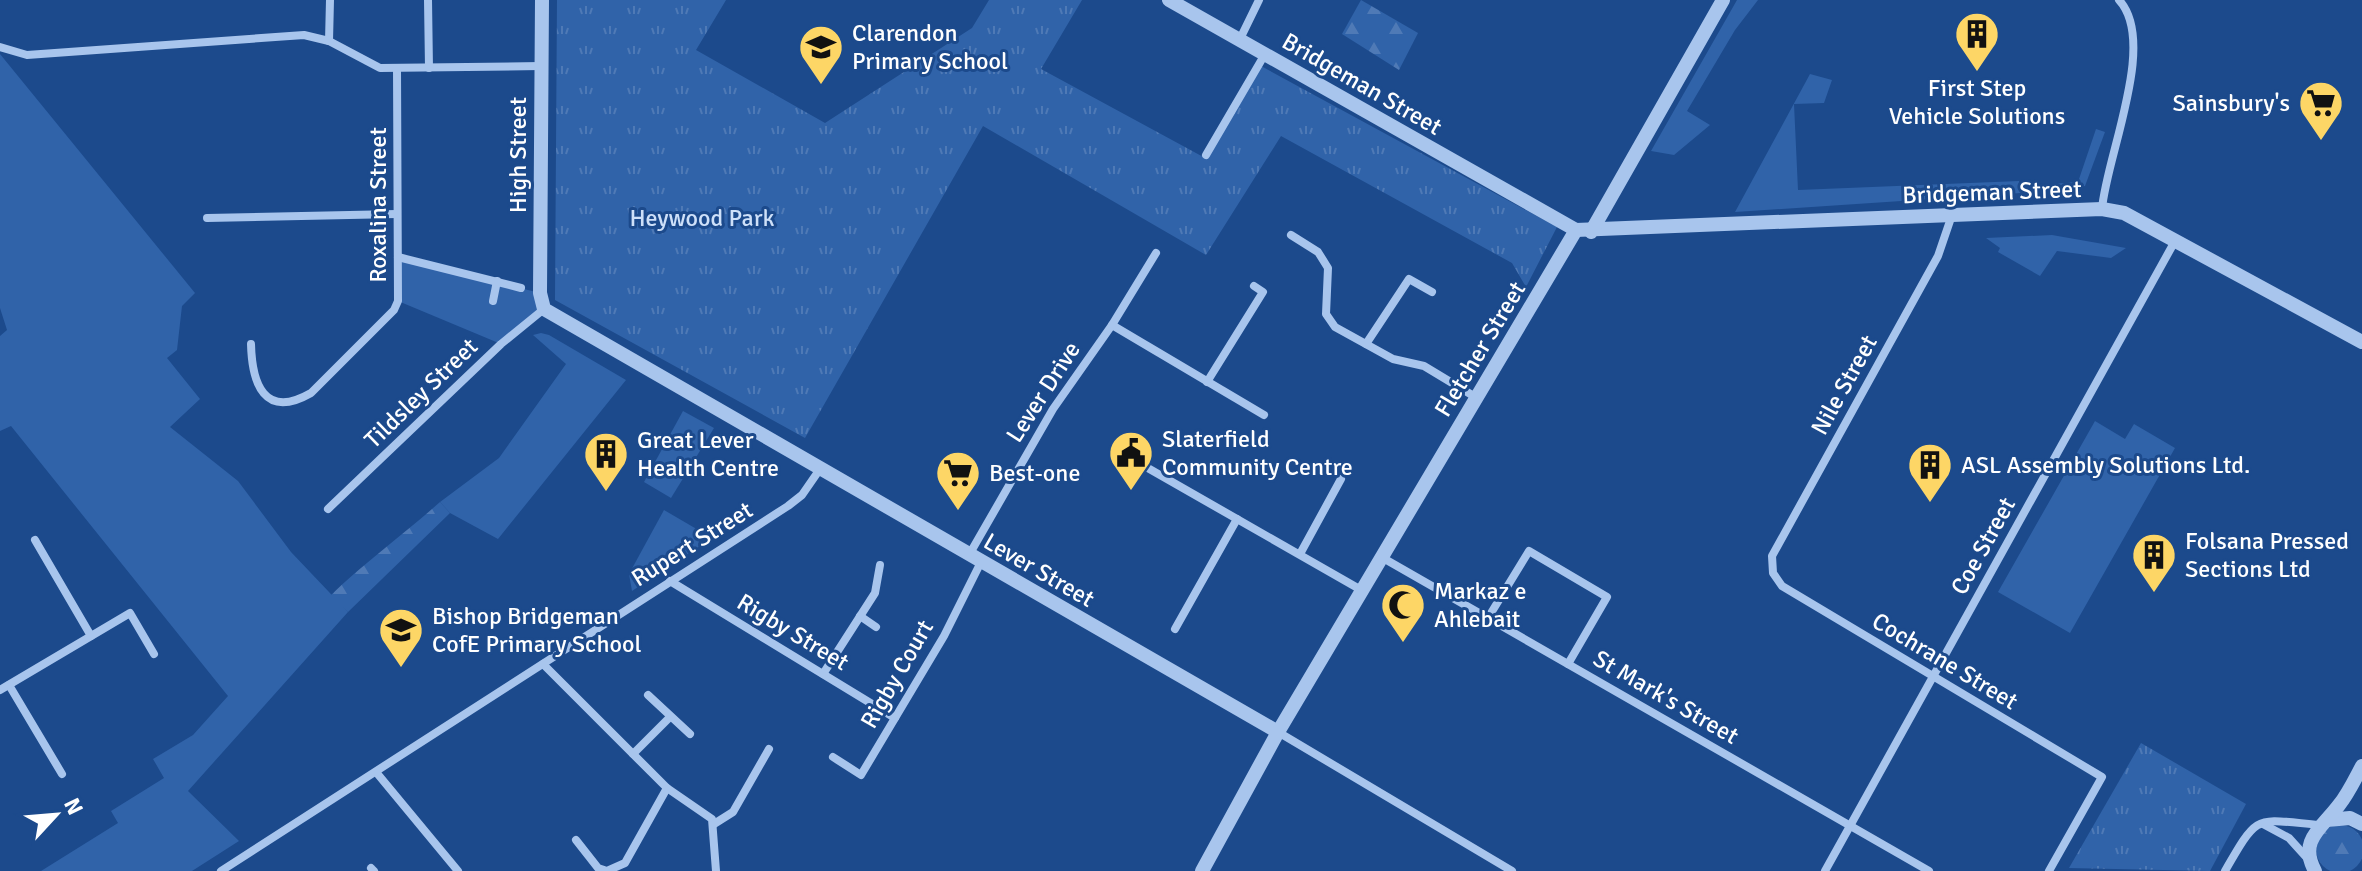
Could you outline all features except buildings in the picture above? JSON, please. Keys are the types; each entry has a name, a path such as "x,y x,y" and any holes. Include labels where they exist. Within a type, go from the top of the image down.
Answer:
{"street":[{"path":"329,41 330,0"},
{"path":"428,0 429,68"},
{"name":"High Street","path":"542,0 540,293 544,309"},
{"name":"Bridgeman Street","path":"1169,0 1576,230"},
{"path":"1240,39 1259,0"},
{"path":"1576,230 1591,232 1723,0"},
{"path":"2102,209 2133,60 2133,33 2119,0"},
{"path":"0,47 27,55 304,35 329,41 373,66 541,66"},
{"path":"1206,155 1265,54"},
{"name":"Roxalina Street","path":"251,344 254,380 262,393 286,403 311,393 394,310 398,301 397,68"},
{"name":"Bridgeman Street","path":"1591,232 2102,209 2124,213 2362,342"},
{"path":"207,218 397,214"},
{"name":"Nile Street","path":"1773,573 1772,556 1938,256 1952,215"},
{"name":"Fletcher Street","path":"1202,871 1278,732 1576,230"},
{"path":"1291,235 1318,252 1328,268 1326,314 1329,322 1393,359 1424,366 1477,398"},
{"name":"Coe Street","path":"1825,871 2175,241"},
{"name":"Lever Drive","path":"975,558 1051,412 1112,325 1156,253"},
{"path":"398,257 521,288"},
{"path":"1366,344 1409,279 1432,292"},
{"path":"493,301 497,281"},
{"path":"1207,382 1263,292 1254,286"},
{"name":"Lever Street","path":"544,309 1278,732 1512,871"},
{"name":"Tildsley Street","path":"328,509 501,344 544,309"},
{"path":"1112,325 1264,415"},
{"path":"1132,459 1363,591"},
{"name":"Rupert Street","path":"221,871 788,506 802,495 820,469"},
{"path":"1300,554 1341,479"},
{"path":"1175,629 1237,519"},
{"path":"35,540 91,636"},
{"path":"1488,618 1529,551 1607,597 1568,664"},
{"name":"Rigby Court","path":"833,757 861,775 944,636 975,558"},
{"name":"St Mark's Street","path":"1383,558 1929,871"},
{"path":"823,674 875,593 880,565"},
{"name":"Cochrane Street","path":"1773,573 1782,586 2102,777 2050,870"},
{"name":"Rigby Street","path":"670,581 895,718"},
{"path":"0,690 130,613 154,654"},
{"path":"860,616 876,627"},
{"path":"543,664 667,788 708,815 714,824 716,871"},
{"path":"9,685 62,774"},
{"path":"648,695 690,734"},
{"path":"633,754 670,717"},
{"path":"714,824 733,812 769,749"},
{"path":"2313,866 2309,842 2362,766"},
{"path":"376,772 458,871"},
{"path":"576,840 598,868 607,871 625,863 667,788"},
{"path":"2225,871 2247,834 2275,819 2323,823 2350,818 2362,824"},
{"path":"2262,824 2289,838 2313,866"}],"green space":[{"name":"Heywood Park","path":"557,0 726,0 696,50 825,123 972,28 989,0 1082,0 1041,69 1207,159 1261,66 1557,227 1526,287 1512,263 1281,136 1206,255 983,126 805,438 555,300"},
{"path":"1361,0 1418,33 1399,70 1342,34"},
{"path":"1737,0 1758,0 1735,30 1687,111 1710,125 1674,155 1651,151"},
{"path":"0,54 195,293 182,306 177,350 167,358 200,399 170,427 238,481 291,552 348,612 188,791 239,841 192,871 41,871 118,823 111,811 164,778 153,759 193,735 228,696 11,426 0,431 0,336 7,330 0,308"},
{"path":"1810,74 1832,80 1824,103 1794,104 1798,190 2019,181 2021,193 1735,212"},
{"path":"2096,129 2105,132 2085,186 2038,192 2037,185 2078,182"},
{"path":"2052,235 2126,248 2111,258 2057,251 2040,276 1998,252 2000,248 1986,238"},
{"path":"398,257 540,293 544,309 501,344 398,301"},
{"path":"541,333 626,380 498,539 450,513 440,502 499,458 566,364 533,335"},
{"path":"683,411 714,428 671,498 644,482"},
{"path":"2095,421 2125,439 2134,424 2175,448 2070,633 1998,592"},
{"path":"440,502 450,513 348,612 330,596 357,572"},
{"path":"664,510 712,538 632,591 629,574"},
{"path":"2141,743 2246,804 2210,871 2069,868"},
{"path":"2340,825 2357,832 2364,849 2357,866 2340,873 2323,866 2316,849 2323,832"}],"place":[{"name":"First Step Vehicle Solutions","path":"1977,73"},
{"name":"Clarendon Primary School","path":"821,86"},
{"name":"Sainsbury's","path":"2321,142"},
{"name":"Slaterfield Community Centre","path":"1131,492"},
{"name":"Great Lever Health Centre","path":"606,493"},
{"name":"ASL Assembly Solutions Ltd.","path":"1930,504"},
{"name":"Best-one","path":"958,512"},
{"name":"Folsana Pressed Sections Ltd","path":"2154,594"},
{"name":"Markaz e Ahlebait","path":"1403,644"},
{"name":"Bishop Bridgeman CofE Primary School","path":"401,669"}]}
